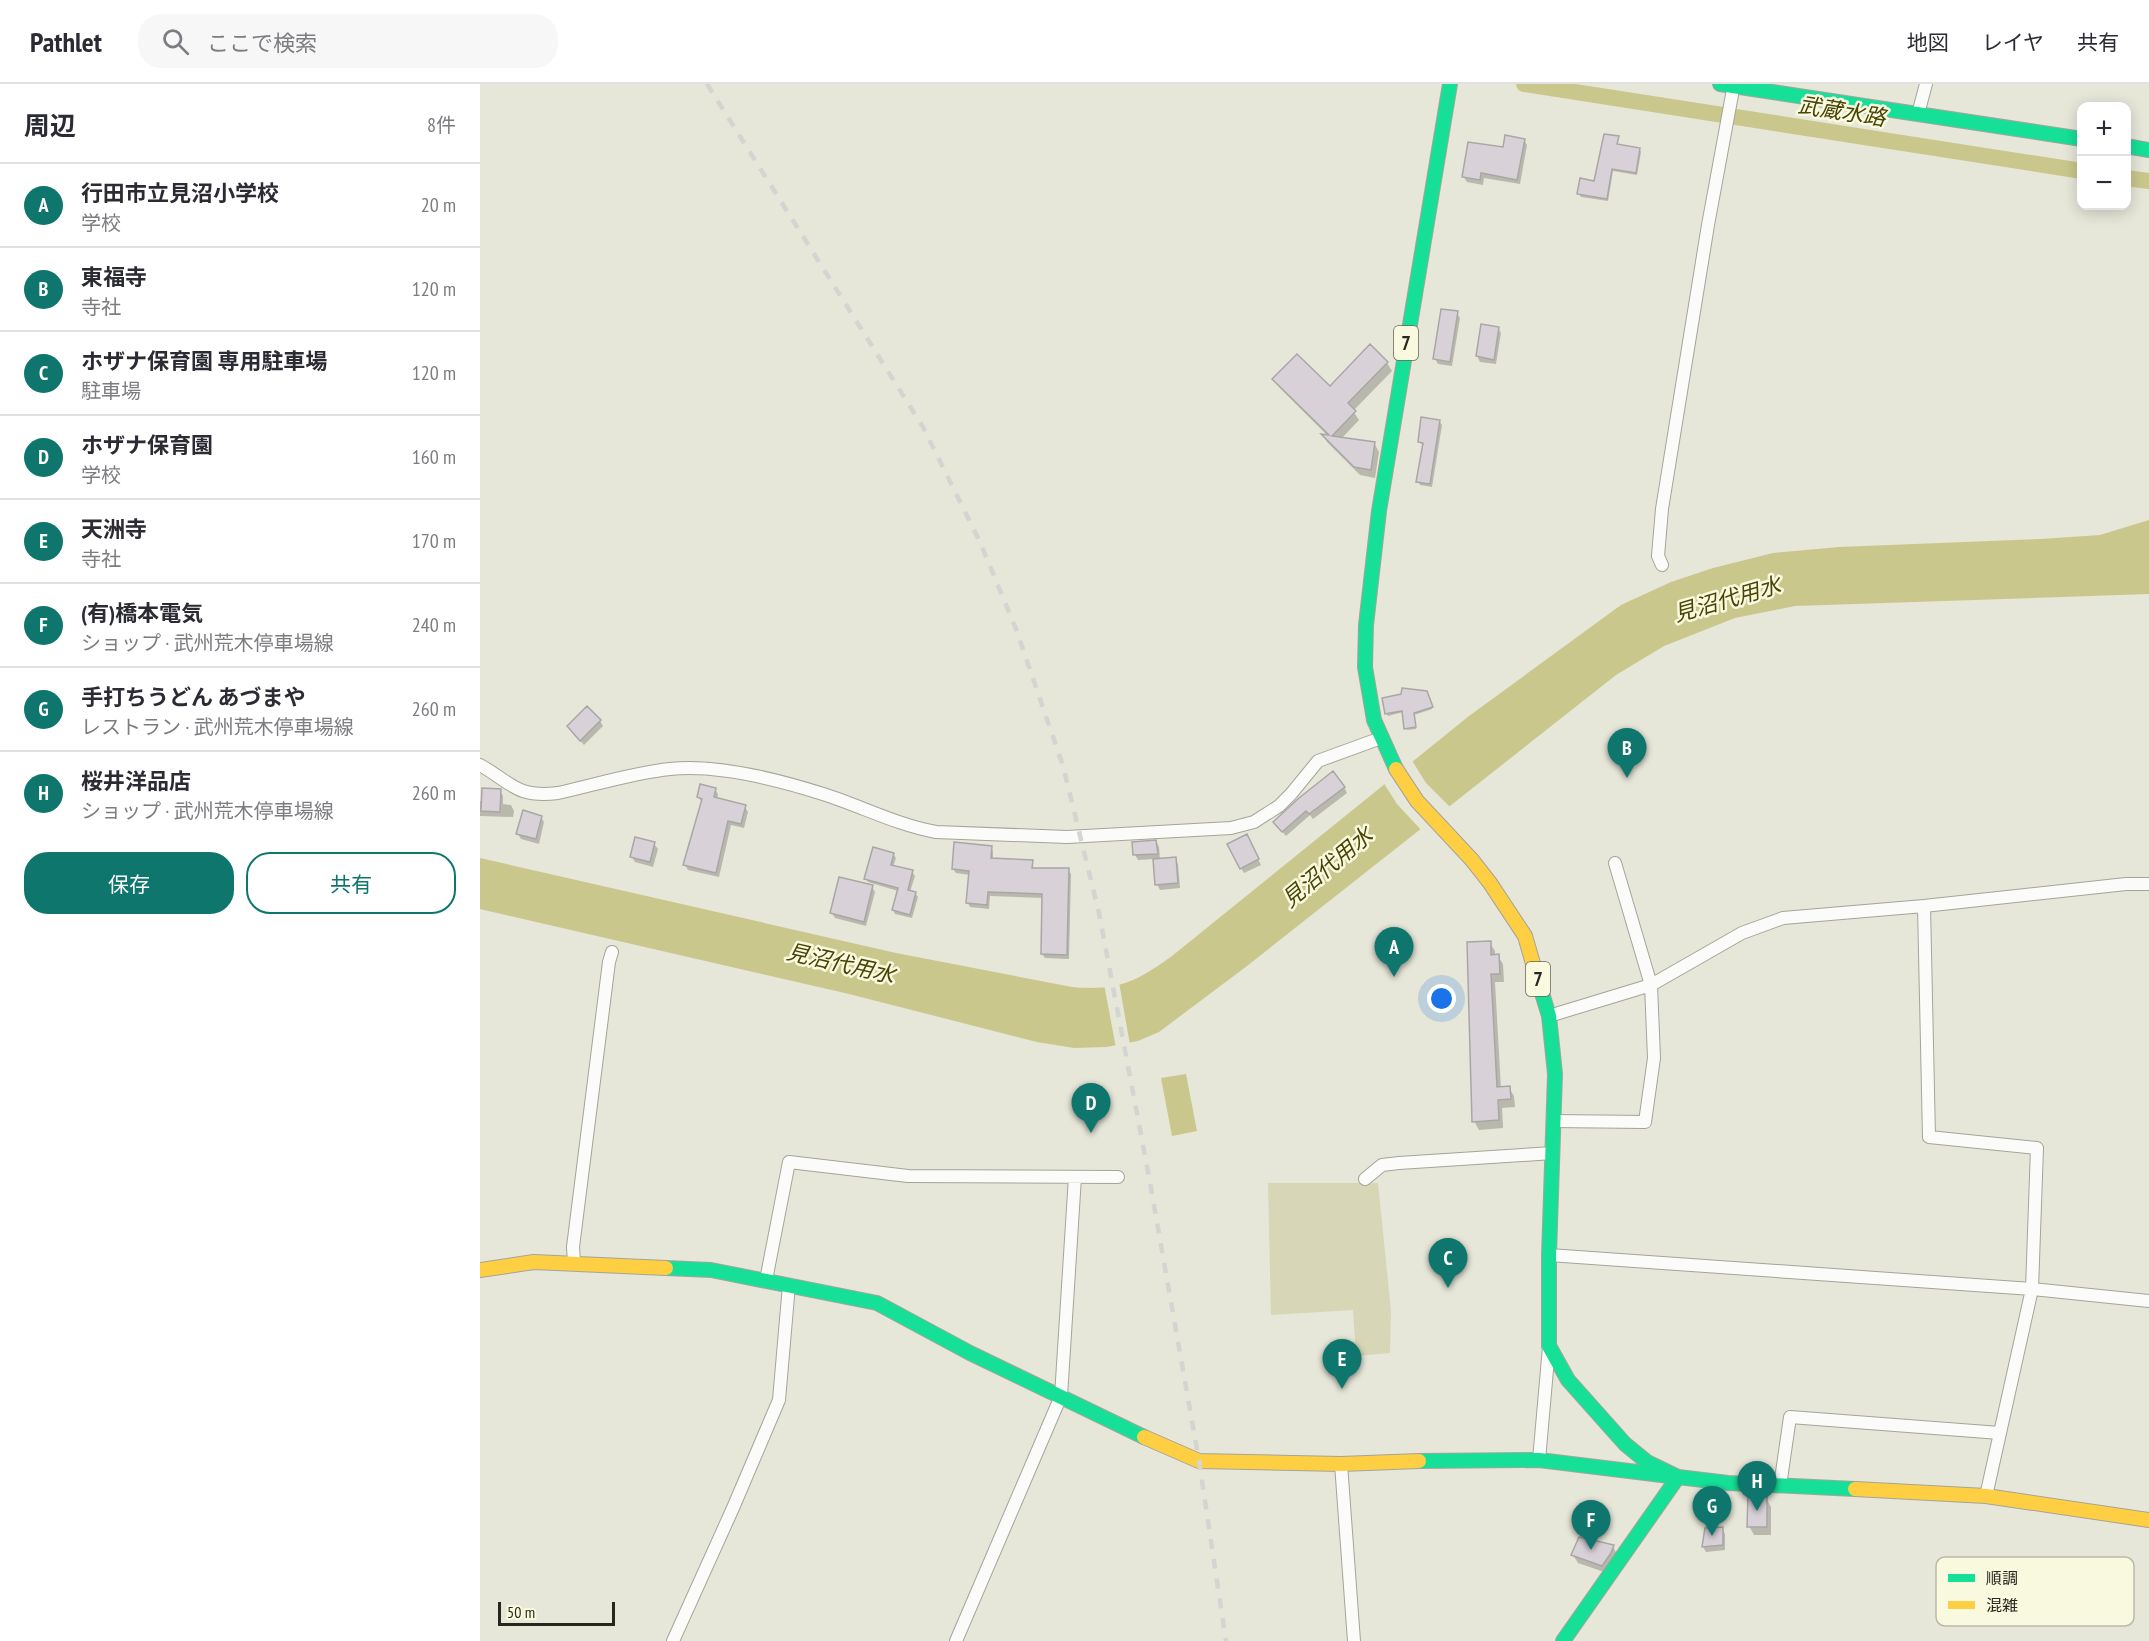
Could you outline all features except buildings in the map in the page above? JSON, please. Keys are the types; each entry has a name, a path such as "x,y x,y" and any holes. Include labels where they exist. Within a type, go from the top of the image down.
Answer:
{"main road":[{"name":"7","path":"1449,88 1381,495 1366,625 1366,680 1381,738 1392,764 1417,801 1472,860 1490,883 1525,936 1549,1016 1555,1074 1549,1256 1549,1346 1568,1380 1625,1444 1647,1462 1678,1477 1780,1486 1986,1496 2149,1520"},
{"path":"1730,88 2077,138"},
{"path":"2131,147 2149,150"},
{"path":"480,1270 534,1262 574,1262 711,1270 877,1303 970,1353 1169,1449 1199,1461 1341,1464 1398,1461 1539,1460 1678,1477 1563,1641"}],"street":[{"path":"1918,114 1926,84"},
{"path":"1662,565 1658,556 1662,509 1708,225 1725,135 1730,88"},
{"path":"480,765 512,788 542,795 653,771 672,768 706,769 757,777 801,788 904,824 936,832 1081,837 1118,833 1218,830 1245,825 1262,818 1279,806 1318,760 1381,738"},
{"path":"1553,1121 1645,1122 1654,1058 1651,985 1615,863"},
{"path":"1549,1016 1651,985 1742,933 1783,918 1924,906 2126,884 2149,884"},
{"path":"1924,906 1929,1137 2037,1148 2032,1289 1986,1496"},
{"path":"574,1262 573,1247 612,952"},
{"path":"1365,1179 1382,1165 1552,1153"},
{"path":"766,1280 789,1162 908,1176 1118,1177"},
{"path":"956,1641 1061,1396 1075,1178"},
{"path":"1549,1256 2032,1289 2149,1301"},
{"path":"673,1641 779,1400 789,1285"},
{"path":"1539,1460 1549,1346"},
{"path":"1780,1486 1790,1417 2000,1433"},
{"path":"1341,1464 1354,1641"}],"green space":[{"path":"1268,1183 1378,1183 1391,1311 1390,1353 1356,1356 1353,1310 1271,1315"}],"water":[{"name":"見沼代用水","path":"2149,520 2149,594 1795,606 1735,618 1664,646 1616,675 1247,966 1159,1032 1138,1041 1106,1047 1074,1048 1037,1042 849,994 480,909 480,858 896,953 1072,987 1114,986 1137,978 1172,956 1469,716 1621,605 1671,582 1713,568 1773,553 1839,547 2100,535"},
{"path":"1186,1074 1197,1131 1172,1136 1161,1078"}],"pier":[{"path":"1411,759 1426,783 1452,809 1423,832 1397,804 1383,782"},
{"path":"1119,982 1130,1045 1116,1048 1104,984"}],"waterway":[{"name":"武蔵水路","path":"1524,84 2077,170"},
{"name":"武蔵水路","path":"2131,179 2149,181"}],"railway":[{"path":"707,84 923,427 980,542 1016,629 1063,766 1099,913 1149,1177 1199,1461 1226,1641"}],"traffic: fast":[{"path":"1396,769 1374,720 1365,667 1366,625 1379,511 1450,84"},
{"path":"1720,84 2077,138"},
{"path":"2131,147 2149,150"},
{"path":"1534,967 1549,1016 1555,1074 1549,1255 1549,1346 1568,1380 1625,1444 1647,1462 1678,1477 1728,1483 1855,1489"},
{"path":"666,1268 711,1270 877,1303 970,1353 1144,1437"},
{"path":"1419,1461 1539,1460 1678,1477 1563,1641"}],"traffic: slow":[{"path":"1396,769 1417,801 1472,860 1490,883 1525,936 1534,967"},
{"path":"480,1270 534,1262 666,1268"},
{"path":"1144,1437 1199,1461 1341,1464 1419,1461"},
{"path":"1855,1489 1986,1496 2149,1520"}],"place":[{"name":"東福寺","path":"1627,778"},
{"name":"行田市立見沼小学校","path":"1394,977"},
{"name":"ホザナ保育園","path":"1091,1133"},
{"name":"ホザナ保育園 専用駐車場","path":"1448,1288"},
{"name":"天洲寺","path":"1342,1389"},
{"name":"桜井洋品店","path":"1757,1511"},
{"name":"手打ちうどん あづまや","path":"1712,1536"},
{"name":"(有)橋本電気","path":"1591,1550"}]}
